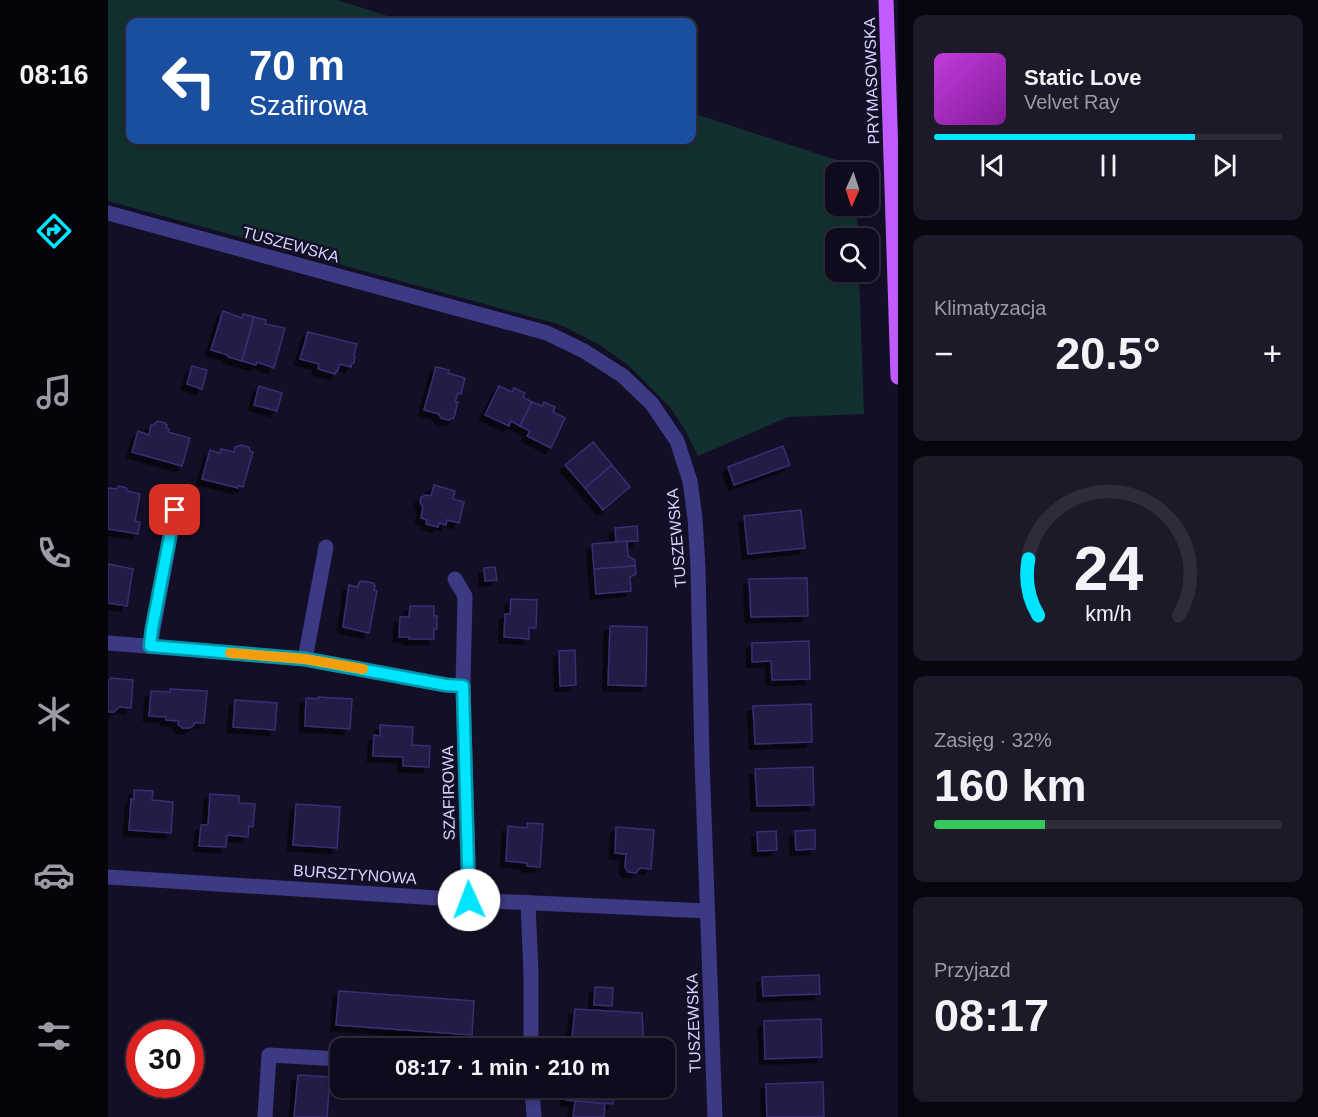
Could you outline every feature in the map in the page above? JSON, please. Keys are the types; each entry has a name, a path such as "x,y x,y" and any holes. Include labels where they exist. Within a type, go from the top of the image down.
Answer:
{"main road":[{"name":"PRYMASOWSKA","path":"886,0 898,377"}],"street":[{"name":"TUSZEWSKA","path":"108,213 547,333 584,351 623,376 652,404 677,441 690,481 698,568 711,1054 715,1117"},
{"path":"150,646 175,510"},
{"path":"305,659 326,548"},
{"name":"SZAFIROWA","path":"455,579 465,596 463,686 469,900"},
{"path":"108,643 305,659 446,685 463,686"},
{"name":"BURSZTYNOWA","path":"108,877 469,900 707,911"},
{"path":"528,903 531,1038"},
{"path":"265,1117 269,1055 330,1058"},
{"path":"533,1098 534,1117"}],"green space":[{"path":"108,0 337,0 394,18 126,18 126,144 696,144 696,114 843,162 825,162 825,216 857,216 858,228 825,228 825,282 859,282 864,414 788,417 698,456 670,407 628,365 600,345 561,325 108,201"}],"building":[{"path":"223,311 242,318 243,314 254,317 242,361 211,350"},
{"path":"254,317 266,320 265,324 285,328 274,368 257,362 256,365 242,361"},
{"path":"308,332 357,344 354,363 351,367 340,364 335,374 318,369 319,364 300,359"},
{"path":"192,366 207,370 202,389 187,384"},
{"path":"436,367 449,370 448,373 465,378 461,394 458,393 455,402 458,402 454,418 448,420 441,418 439,414 424,410"},
{"path":"259,386 282,393 277,411 254,405"},
{"path":"499,386 512,392 514,388 525,393 523,397 532,402 520,426 511,421 509,426 485,415"},
{"path":"532,402 542,406 544,402 555,407 553,412 565,418 551,448 527,436 530,431 520,426"},
{"path":"157,421 167,425 168,432 190,438 182,466 132,452 138,431 149,435 151,425"},
{"path":"593,442 612,465 585,488 565,465"},
{"path":"241,445 249,447 253,452 243,487 238,486 238,488 202,479 210,450 220,453 221,449 234,452 235,447"},
{"path":"783,446 790,465 734,485 728,467"},
{"path":"612,465 630,487 603,510 585,488"},
{"path":"434,485 455,491 453,499 464,502 459,523 447,520 446,525 439,523 438,527 426,524 427,520 421,518 423,507 420,502 421,497 431,496"},
{"path":"119,486 140,494 135,521 140,522 138,534 108,529 108,488 116,489"},
{"path":"801,510 805,548 748,554 744,516"},
{"path":"637,526 638,541 616,542 615,528"},
{"path":"627,541 628,556 635,560 635,566 594,569 592,544"},
{"path":"108,564 133,569 127,606 108,603"},
{"path":"635,566 636,574 630,577 631,591 596,594 594,569"},
{"path":"495,567 497,580 485,581 484,568"},
{"path":"807,578 808,616 751,617 749,579"},
{"path":"359,582 373,583 374,590 377,591 369,633 343,627 349,585 358,587"},
{"path":"511,599 537,600 536,628 529,628 529,639 504,637 505,614 510,614"},
{"path":"410,606 434,606 437,629 434,629 434,639 399,637 400,617 409,617"},
{"path":"610,626 647,627 646,686 608,685"},
{"path":"809,641 810,679 772,680 771,661 752,662 752,643"},
{"path":"575,650 576,685 560,686 559,651"},
{"path":"111,678 133,680 131,708 119,707 114,712 108,712 108,681"},
{"path":"170,689 207,691 204,723 194,723 190,728 182,728 178,724 179,721 166,720 166,717 149,716 151,691 170,692"},
{"path":"318,697 352,699 350,729 305,726 306,698 318,699"},
{"path":"235,700 277,703 275,730 233,727"},
{"path":"811,704 812,742 755,744 753,706"},
{"path":"380,725 413,727 412,745 430,746 429,767 403,766 403,757 373,756 374,735 380,736"},
{"path":"813,767 814,805 757,806 755,769"},
{"path":"134,790 153,791 152,800 173,802 171,833 129,830 131,799 134,799"},
{"path":"210,794 239,796 239,803 255,804 253,827 249,826 248,837 227,835 226,847 199,846 201,825 208,825"},
{"path":"296,804 340,807 337,848 293,845"},
{"path":"527,823 543,824 540,867 506,861 508,826 527,828"},
{"path":"616,827 654,830 651,869 640,868 636,873 628,872 625,867 626,854 615,853"},
{"path":"815,830 815,849 796,850 795,831"},
{"path":"776,831 777,850 758,851 757,832"},
{"path":"819,975 820,994 763,996 762,977"},
{"path":"595,987 613,988 612,1006 594,1005"},
{"path":"339,991 474,1001 472,1035 336,1025"},
{"path":"575,1009 642,1013 643,1038 572,1038"},
{"path":"821,1019 822,1057 765,1059 764,1021"},
{"path":"298,1075 330,1077 327,1117 294,1117"},
{"path":"823,1082 824,1117 767,1117 766,1084"},
{"path":"566,1098 614,1098 613,1104 566,1100"},
{"path":"575,1101 605,1104 604,1117 573,1117"}],"slow traffic":[{"path":"230,653 305,659 363,669"}],"route":[{"path":"175,510 150,646 305,659 446,685 463,686 469,900"}]}
